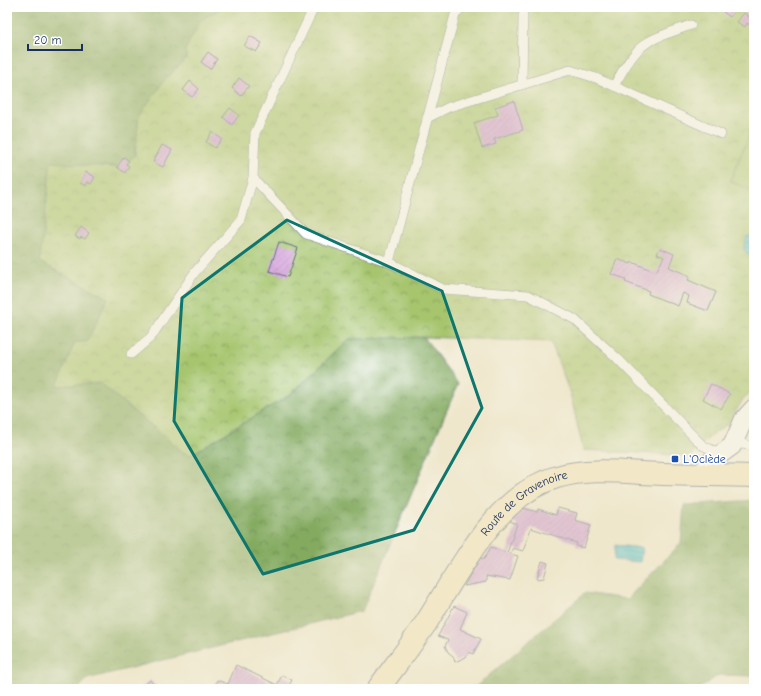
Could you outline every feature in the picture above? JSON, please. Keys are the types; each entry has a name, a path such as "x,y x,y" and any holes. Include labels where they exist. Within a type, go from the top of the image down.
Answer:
{"street":[{"path":"701,474 710,462 732,446 744,419 754,408"},
{"path":"754,424 754,432"},
{"name":"Route de Gravenoire","path":"378,689 424,626 479,540 496,519 522,495 546,480 591,471 754,476"}],"lane":[{"path":"132,354 151,337 195,272 213,249 241,220 253,178 254,133 314,7"},
{"path":"389,262 426,118 455,15 461,7"},
{"path":"522,84 524,15"},
{"path":"614,86 628,61 640,46 655,37 692,25"},
{"path":"426,118 449,106 570,70 596,78 721,134"},
{"path":"253,178 306,234 389,262 444,289 528,295 574,320 617,358 702,445 714,451 742,444 754,446"}],"highlighted area":[{"path":"287,220 442,291 482,408 414,530 263,574 174,421 182,298"}],"green space":[{"path":"7,7 223,7 201,20 187,58 166,78 135,147 135,155 122,168 109,166 40,262 108,298 87,342 57,386 100,383 183,452 190,455 291,394 348,339 424,337 458,384 362,611 87,679 78,689 7,689"},
{"path":"223,7 754,7 754,389 743,399 729,423 712,435 690,456 583,450 571,397 551,342 424,337 348,339 291,394 190,455 183,452 100,383 57,386 75,342 87,342 108,298 40,262 51,162 122,168 135,155 139,116 166,78 187,58 185,50 201,20"},
{"path":"754,124 754,191 730,181"},
{"path":"754,500 754,676 719,675 698,689 473,689 585,593 627,599 681,543 684,505"}],"water":[{"path":"747,236 754,236 754,260 743,249"},
{"path":"615,545 642,548 640,562 614,560"}],"building":[{"path":"724,7 737,8 730,17 723,12 726,8"},
{"path":"744,13 753,20 749,25 747,23 745,27 737,22"},
{"path":"250,36 262,43 256,52 244,46"},
{"path":"208,52 217,59 210,69 201,62"},
{"path":"239,78 249,86 241,96 232,88"},
{"path":"190,81 199,89 192,97 183,90"},
{"path":"514,101 523,130 494,139 496,144 482,148 474,123 498,115 495,107"},
{"path":"230,108 239,115 232,125 223,117"},
{"path":"212,132 222,139 215,148 206,142"},
{"path":"162,145 172,150 163,167 153,162"},
{"path":"124,157 129,161 126,164 129,166 125,173 117,167"},
{"path":"86,172 95,177 91,184 88,182 86,186 80,183"},
{"path":"81,227 89,233 85,239 81,237 80,239 75,236"},
{"path":"279,242 298,248 288,277 269,271"},
{"path":"660,248 674,254 669,267 690,276 688,280 716,292 708,311 687,303 689,296 683,293 678,306 648,294 649,291 625,282 626,279 611,274 617,259 631,264 632,262 656,272 664,257 657,254"},
{"path":"711,384 730,394 721,409 703,399"},
{"path":"523,508 537,512 538,509 556,515 558,508 577,513 575,520 591,525 584,548 576,546 577,543 531,528 523,551 513,548 510,554 518,556 510,580 486,576 486,582 464,586 480,558 484,559 491,547 507,553 517,524 510,521"},
{"path":"542,561 548,563 544,578 537,579"},
{"path":"454,606 467,612 460,629 481,639 473,654 469,652 466,657 455,662 453,656 448,652 445,646 448,640 438,636"},
{"path":"236,665 277,685 282,675 292,680 287,689 214,689 217,680 228,684"},
{"path":"150,680 158,689 140,689"}],"place":[{"name":"L'Oclède","path":"675,459"}]}
